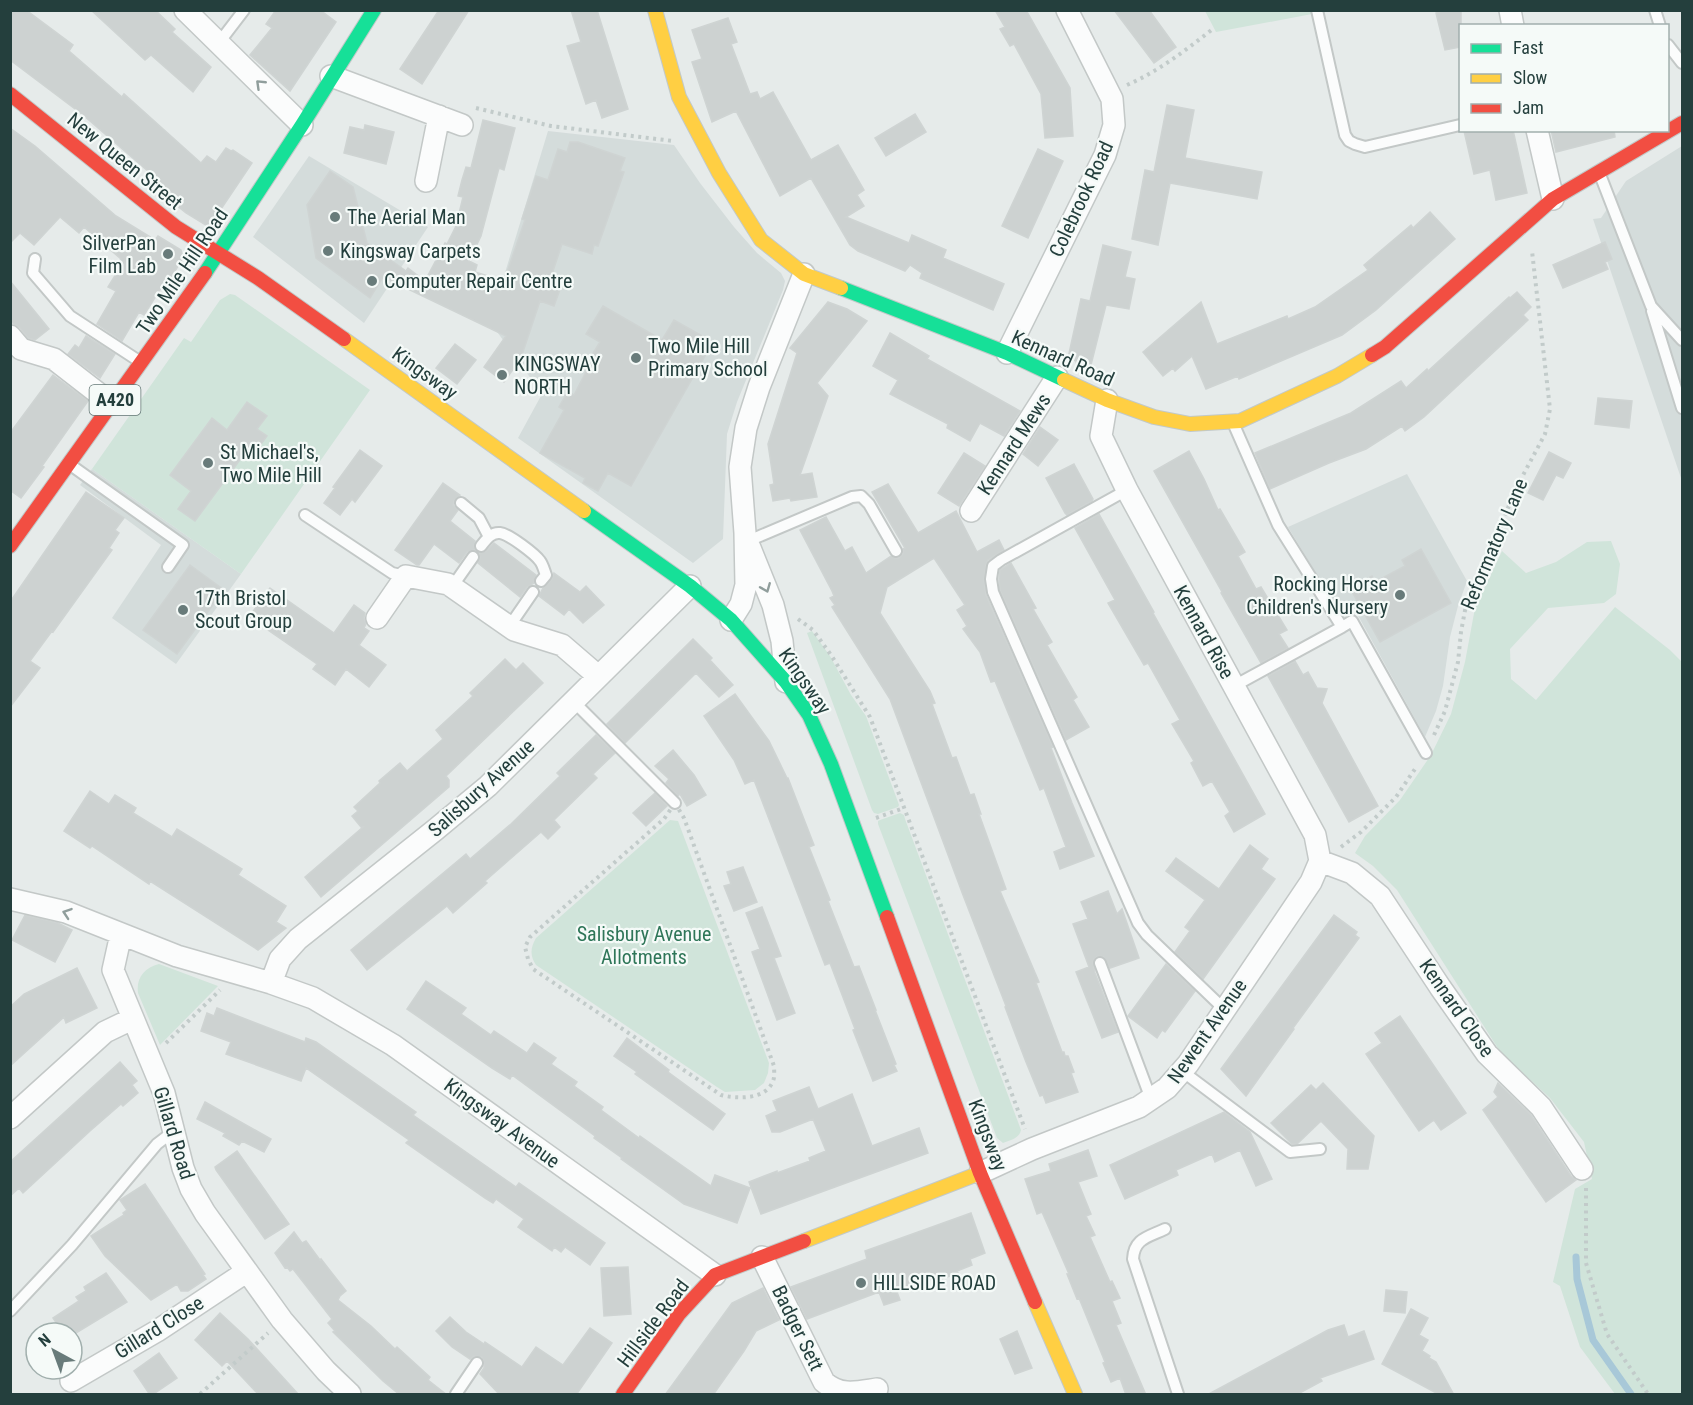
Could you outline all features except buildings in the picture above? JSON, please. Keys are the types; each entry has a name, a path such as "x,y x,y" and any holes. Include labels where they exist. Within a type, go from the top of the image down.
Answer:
{"street":[{"path":"185,10 302,125"},
{"name":"Two Mile Hill Road","path":"10,546 18,518 69,464 196,287 374,10"},
{"name":"Kennard Road","path":"655,10 679,97 719,173 761,240 804,274 1007,353 1107,400 1154,417 1190,424 1240,421 1337,376 1385,347 1553,199 1668,132"},
{"name":"Colebrook Road","path":"1007,353 1105,155 1114,125 1112,99 1067,10"},
{"path":"331,76 439,116 466,116"},
{"name":"New Queen Street","path":"10,94 176,227 218,254"},
{"path":"426,181 439,116"},
{"name":"Kennard Road","path":"1669,131 1683,123"},
{"path":"1537,132 1553,199"},
{"name":"Kingsway","path":"218,254 258,278 690,586 731,620 786,682 809,715 831,764 980,1173 1075,1395"},
{"path":"731,620 741,604 746,585 746,537 740,467 746,428 759,387 804,274"},
{"path":"10,336 21,349 54,359 112,404"},
{"name":"Kennard Mews","path":"971,511 1057,377"},
{"name":"Kennard Rise","path":"1107,400 1101,436 1127,490 1315,836 1320,861"},
{"path":"746,537 773,605 782,641 786,682"},
{"path":"377,618 406,576 448,584 514,630 562,645 598,676"},
{"name":"Salisbury Avenue","path":"271,983 280,959 298,939 488,786 690,586"},
{"name":"Newent Avenue","path":"980,1173 1032,1149 1139,1107 1167,1088 1182,1071 1311,882 1320,861"},
{"name":"Kennard Close","path":"1320,861 1352,873 1380,896 1487,1054 1541,1107 1582,1169"},
{"name":"Kingsway Avenue","path":"10,899 66,912 177,956 271,983 313,998 393,1045 715,1275"},
{"name":"Gillard Road","path":"121,934 113,970 164,1093 183,1168 191,1189 205,1214 246,1272 282,1320 344,1393"},
{"path":"10,1118 105,1032 132,1019"},
{"path":"715,1275 980,1173"},
{"name":"Badger Sett","path":"762,1257 824,1382 833,1390 851,1393 877,1389"},
{"name":"Gillard Close","path":"84,1373 157,1331 246,1272"},
{"name":"Hillside Road","path":"623,1395 679,1314 715,1275"}],"lane":[{"path":"218,44 244,10"},
{"path":"1317,10 1344,135 1349,141 1365,147 1459,125"},
{"path":"1669,46 1683,63"},
{"path":"1599,172 1651,306 1683,408"},
{"path":"35,259 33,273 70,316 142,363"},
{"path":"1651,306 1683,340"},
{"path":"1233,422 1278,525 1342,627"},
{"path":"69,464 183,545 168,567"},
{"path":"1127,490 993,566 991,579 993,592 1138,923 1147,935 1224,1009"},
{"path":"746,537 852,497 861,496 869,504 896,551"},
{"path":"461,503 479,518 489,537"},
{"path":"305,515 392,573 406,576"},
{"path":"482,546 489,537 500,533 508,536 541,562 546,575 542,581"},
{"path":"452,587 473,557"},
{"path":"509,627 533,592"},
{"path":"1234,686 1352,621 1426,753"},
{"path":"573,701 675,804"},
{"path":"1100,963 1151,1099"},
{"path":"1182,1071 1290,1152 1320,1149"},
{"path":"10,1311 72,1245 157,1144 174,1131"},
{"path":"1165,1229 1141,1240 1134,1249 1133,1259 1178,1395"},
{"path":"456,1395 477,1363"}],"path":[{"path":"1109,93 1149,75 1179,56 1214,28"},
{"path":"466,116 704,145"},
{"name":"Reformatory Lane","path":"1320,861 1361,832 1396,796 1426,753 1445,711 1458,662 1466,605 1494,548 1513,494 1545,434 1550,409 1529,220"},
{"name":"Kingsway","path":"773,605 813,630 831,654 870,717 1032,1149"},
{"path":"675,804 684,818 774,1066 774,1079 769,1089 763,1093 732,1098 721,1095 533,969 528,959 525,947 530,937 664,819 675,804"},
{"path":"150,1059 236,973"},
{"path":"1582,1169 1586,1179 1586,1263 1607,1334 1648,1395"},
{"path":"200,1395 282,1320"}],"shaded area":[{"name":"Two Mile Hill Primary School","path":"548,131 674,145 734,227 757,253 781,273 785,281 737,402 727,434 723,539 693,563 518,438 542,394 490,322"},
{"path":"1682,146 1682,481 1593,219 1601,218 1626,181"},
{"path":"309,156 428,227 364,323 253,237"},
{"path":"92,469 241,574 176,664 112,618 161,545 80,485"},
{"path":"1407,474 1467,581 1450,637 1443,686 1425,737 1350,601 1337,608 1288,527"}],"green space":[{"path":"1205,11 1312,11 1312,14 1216,32"},
{"path":"230,294 235,295 370,390 241,574 92,469 184,338 191,342 220,300"},
{"path":"1611,541 1620,564 1616,594 1604,603 1548,608 1510,649 1511,679 1536,700 1615,607 1682,662 1682,1394 1615,1394 1580,1347 1560,1286 1553,1282 1575,1189 1592,1179 1584,1142 1550,1098 1501,1053 1397,890 1373,866 1355,853 1365,836 1400,800 1431,755 1451,714 1465,662 1475,608 1502,551 1526,573 1556,562 1587,542"},
{"path":"812,631 866,716 898,807 878,814 872,810 807,633"},
{"path":"900,813 904,815 1021,1130 1016,1137 1003,1143 997,1138 878,824 880,820"},
{"name":"Salisbury Avenue Allotments","path":"670,820 678,821 769,1063 764,1083 755,1090 725,1092 536,965 533,958 532,949 536,938"},
{"path":"159,964 218,986 160,1045 138,993 138,983 142,974"}],"waterway":[{"path":"1576,1257 1577,1279 1593,1340 1631,1394"}],"traffic: fast":[{"path":"205,273 374,10"},
{"path":"841,288 1007,353 1064,380"},
{"path":"584,511 690,586 731,620 786,682 809,715 831,764 887,917"}],"traffic: slow":[{"path":"655,10 679,97 719,173 761,240 804,274 841,288"},
{"path":"344,339 584,511"},
{"path":"1064,380 1107,400 1154,417 1190,424 1240,421 1337,376 1372,355"},
{"path":"804,1241 980,1173"},
{"path":"1035,1302 1075,1394"}],"traffic: jam":[{"path":"10,94 176,227 258,278 344,339"},
{"path":"1669,131 1682,123"},
{"path":"1372,355 1385,347 1553,199 1667,132"},
{"path":"10,546 205,273"},
{"path":"887,917 980,1173 1035,1302"},
{"path":"623,1394 679,1314 715,1275 804,1241"}],"place":[{"name":"The Aerial Man","path":"335,217"},
{"name":"Kingsway Carpets","path":"328,251"},
{"name":"SilverPan Film Lab","path":"168,254"},
{"name":"Computer Repair Centre","path":"372,281"},
{"name":"Two Mile Hill Primary School","path":"636,358"},
{"name":"KINGSWAY NORTH","path":"502,375"},
{"name":"St Michael's, Two Mile Hill","path":"208,463"},
{"name":"Rocking Horse Children's Nursery","path":"1400,595"},
{"name":"17th Bristol Scout Group","path":"183,610"},
{"name":"HILLSIDE ROAD","path":"861,1283"}]}
